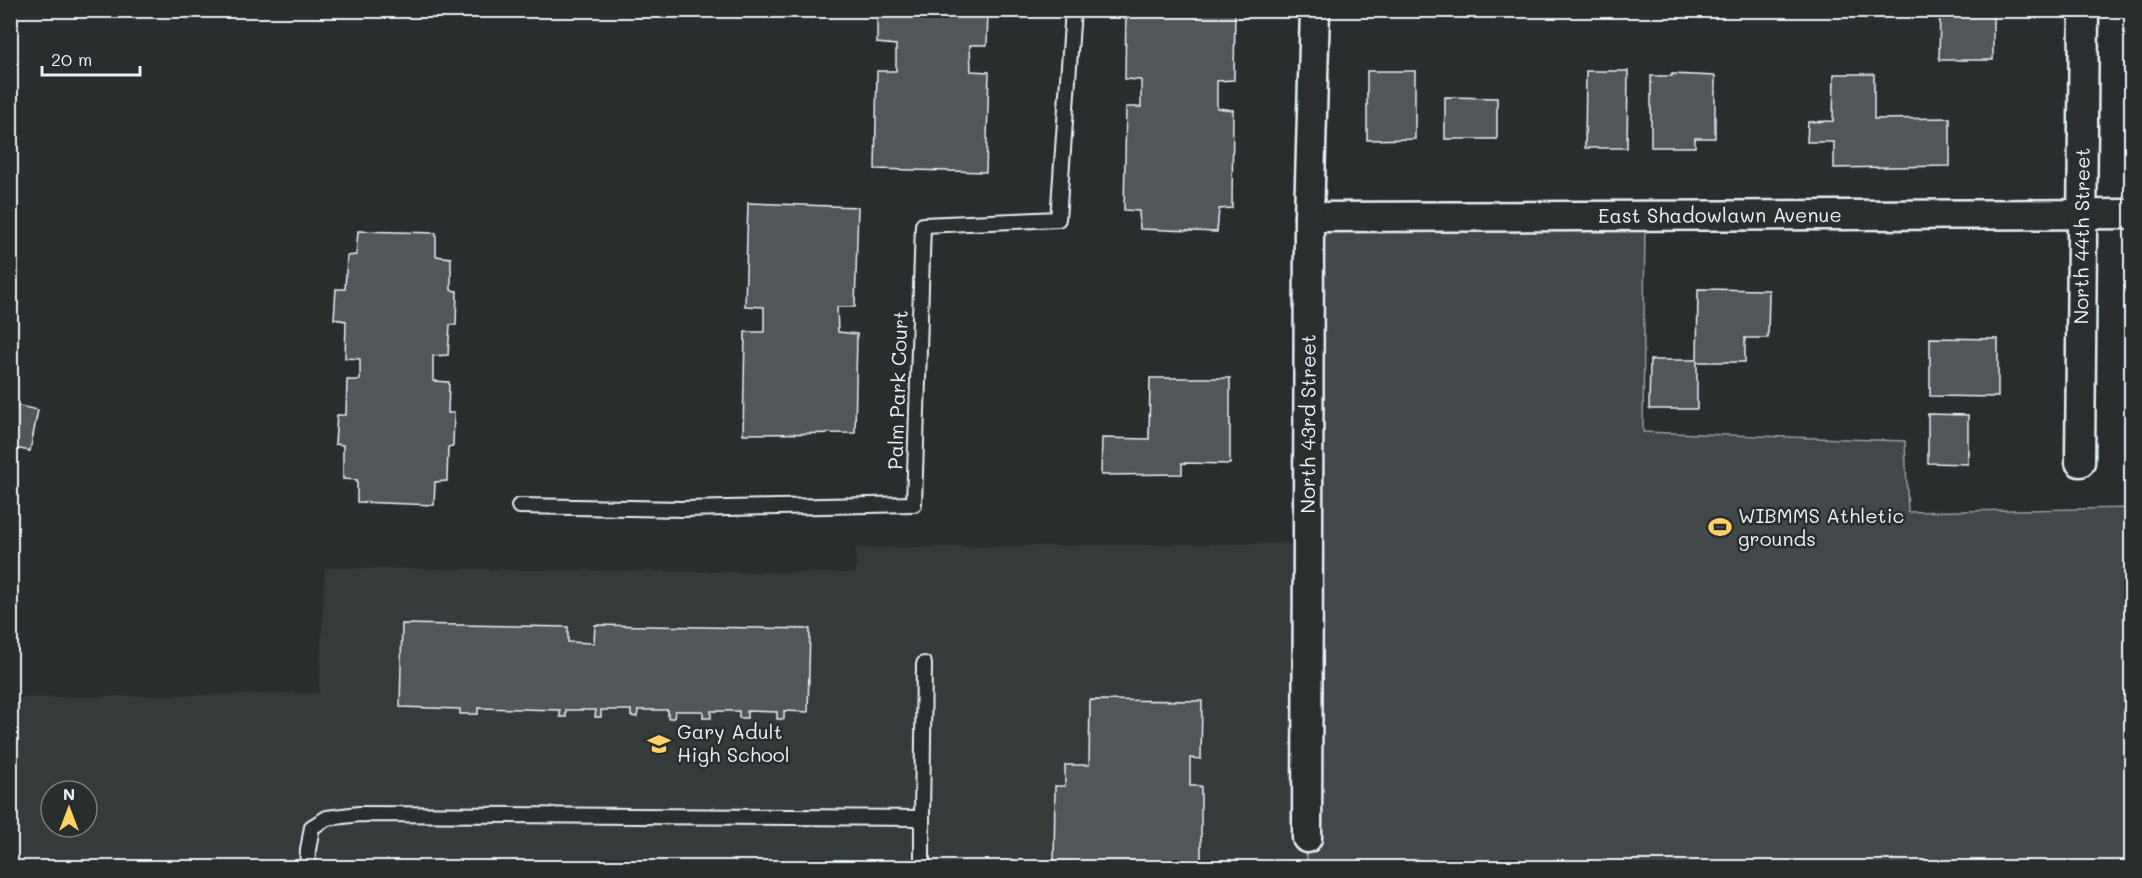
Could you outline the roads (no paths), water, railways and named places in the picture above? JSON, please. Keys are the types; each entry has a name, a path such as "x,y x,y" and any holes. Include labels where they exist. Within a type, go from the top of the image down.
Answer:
{"street":[{"name":"North 43rd Street","path":"1307,838 1309,217 1315,10"},
{"name":"North 44th Street","path":"2080,462 2084,10"},
{"name":"East Shadowlawn Avenue","path":"1309,217 2132,214"}],"lane":[{"name":"Palm Park Court","path":"519,506 684,510 914,504 923,225 1058,219 1073,10"},
{"path":"922,867 924,664"},
{"path":"307,867 312,827 327,818 359,814 922,818"}],"place":[{"name":"WIBMMS Athletic grounds","path":"1720,527"},
{"name":"Gary Adult High School","path":"659,744"}]}
